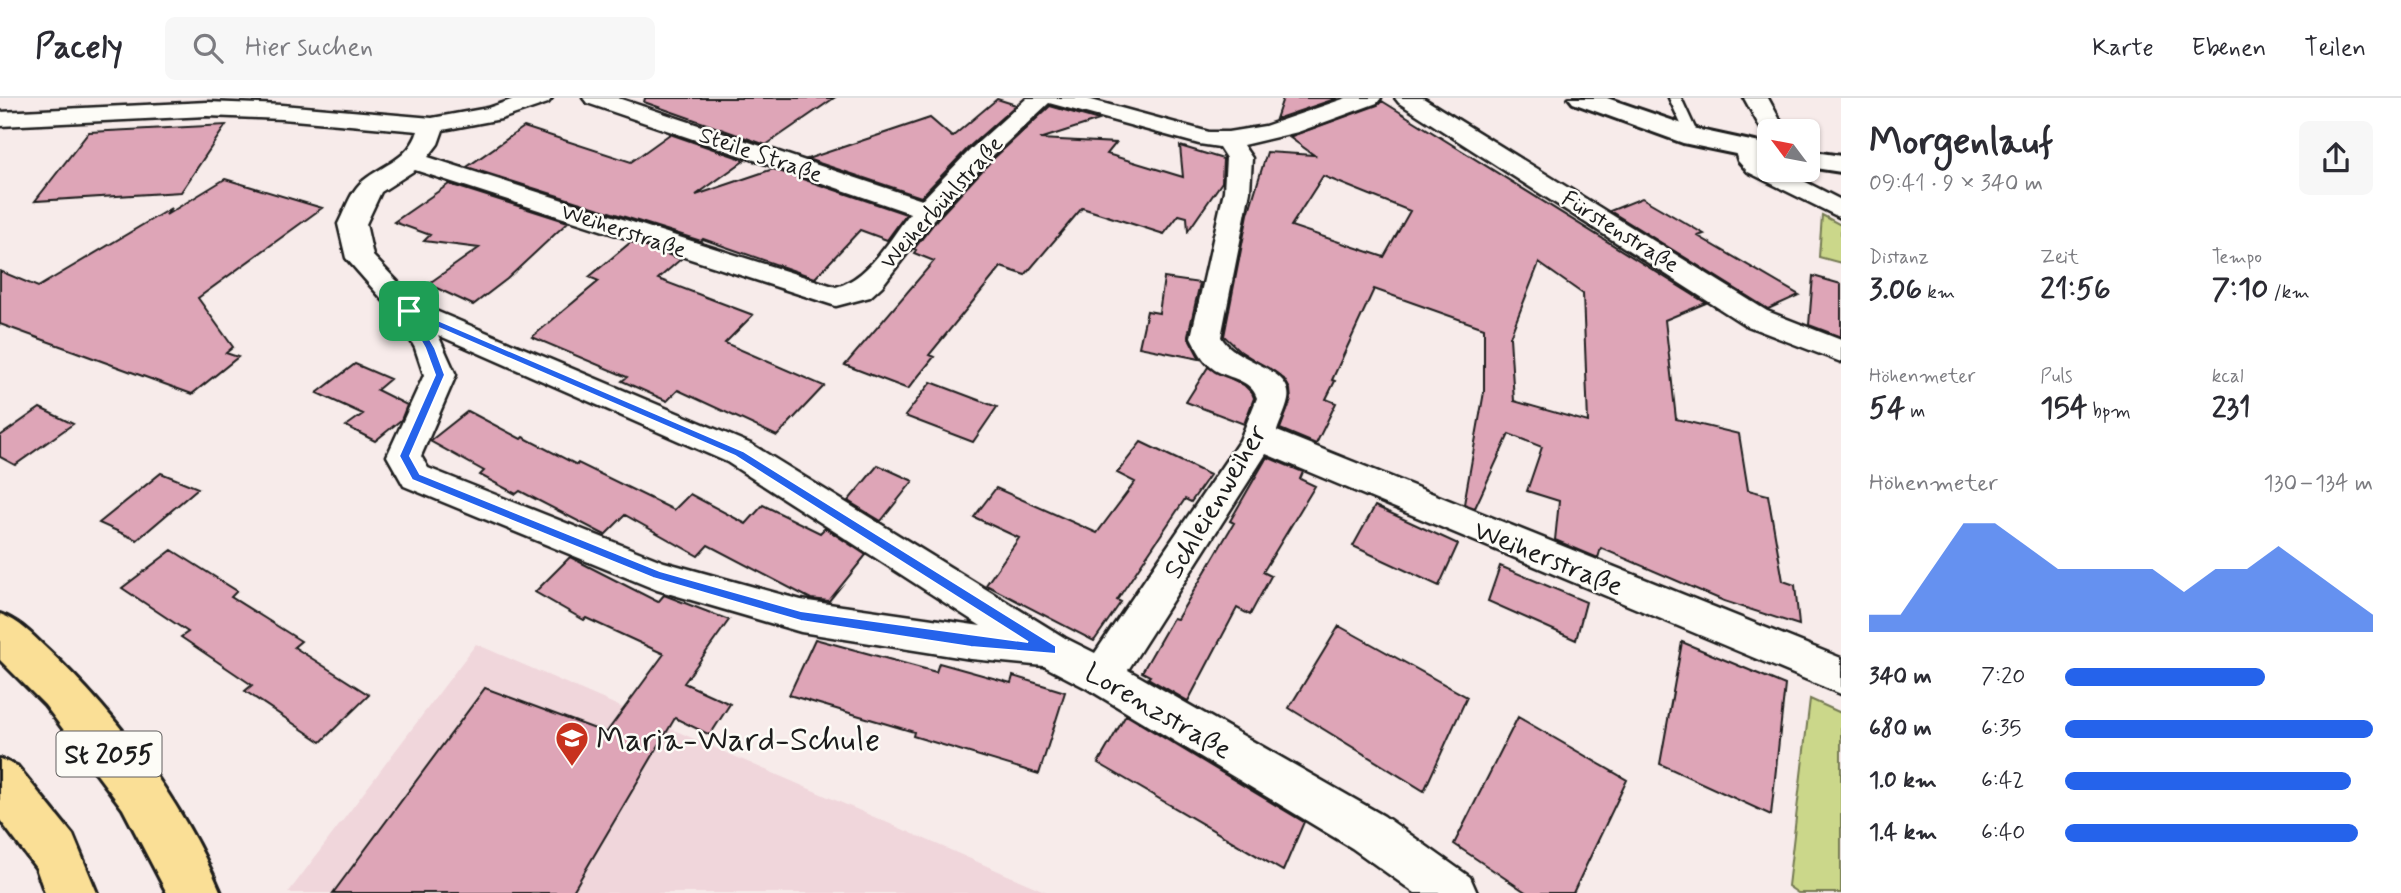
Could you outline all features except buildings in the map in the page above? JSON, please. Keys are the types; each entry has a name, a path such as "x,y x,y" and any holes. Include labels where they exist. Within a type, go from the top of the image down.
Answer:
{"main road":[{"name":"St 2055","path":"0,632 61,691 139,793 195,893"},
{"path":"0,782 55,852 71,893"}],"street":[{"path":"0,119 201,103 432,125 493,114 540,98"},
{"name":"Steile Straße","path":"595,98 927,210"},
{"name":"Weiherbühlstraße","path":"835,297 860,290 872,280 927,210 981,153 1041,98"},
{"path":"1057,98 1208,139 1227,141 1253,137 1368,98"},
{"name":"Fürstenstraße","path":"1407,98 1756,318 1841,352"},
{"path":"1582,98 1693,137 1757,151"},
{"path":"1756,98 1767,119"},
{"path":"432,125 426,144 413,160 370,188 352,224 360,258 409,311 430,348 440,375 404,456 416,477 657,575 801,616 971,642 1052,650"},
{"name":"Schleienweiher","path":"1102,676 1258,437 1273,398 1269,386 1258,376 1226,362 1213,351 1206,337 1237,191 1239,159 1227,141"},
{"path":"1757,152 1751,161 1757,166"},
{"name":"Weiherstraße","path":"413,160 438,171 835,297"},
{"path":"1820,161 1841,164"},
{"path":"1787,182 1841,210"},
{"name":"Lorenzstraße","path":"409,311 739,453 1052,650 1102,676 1368,832 1454,893"},
{"name":"Weiherstraße","path":"1258,437 1841,676"}],"lane":[{"path":"1675,98 1693,137"}],"shaded area":[{"name":"Maria-Ward-Schule","path":"476,644 1049,893 288,893"}],"green space":[{"path":"1822,215 1841,225 1841,263 1819,257"},
{"path":"1810,699 1841,713 1841,893 1798,893 1788,886"}],"place":[{"name":"Maria-Ward-Schule","path":"572,768"}],"route":[{"path":"409,311 739,453 1052,650 971,642 801,616 657,575 547,528 416,477 404,456 440,375 430,348 415,326 409,311"}]}
